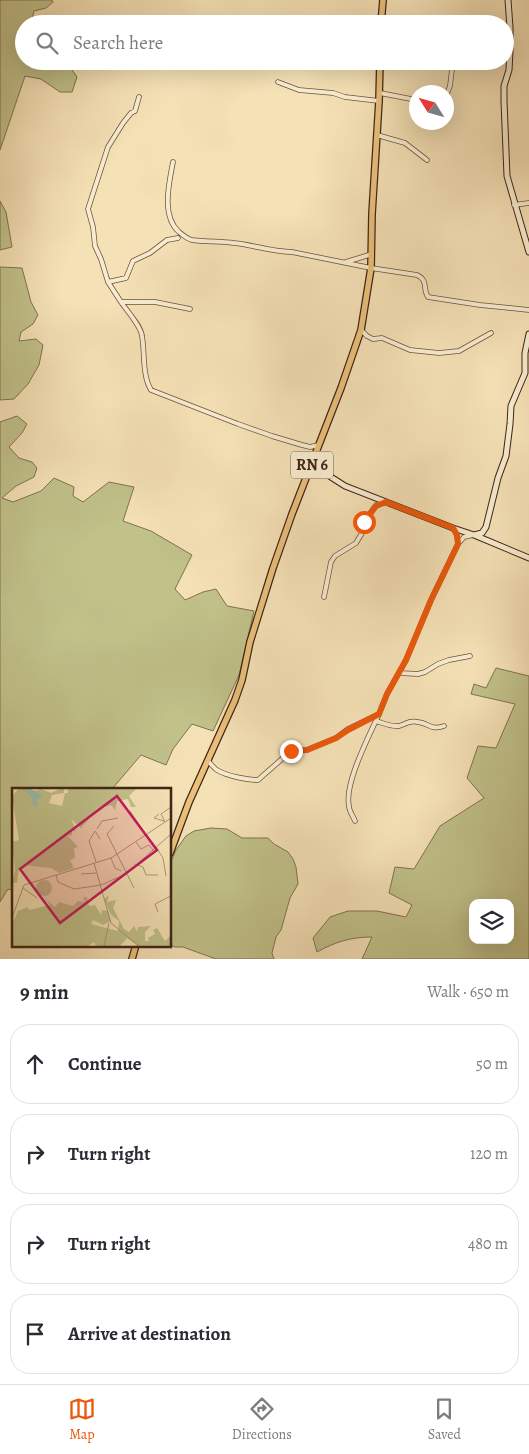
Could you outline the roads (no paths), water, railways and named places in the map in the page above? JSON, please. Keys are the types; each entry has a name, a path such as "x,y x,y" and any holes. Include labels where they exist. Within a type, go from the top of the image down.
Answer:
{"main road":[{"path":"382,15 383,0"},
{"name":"RN 6","path":"171,850 189,802 235,700 242,680 250,642 273,568 361,330 371,268 380,70"},
{"path":"132,959 136,946"}],"street":[{"path":"508,0 508,15"},
{"path":"450,85 452,70"},
{"path":"509,70 504,86 507,176 529,252"},
{"path":"278,82 299,90 379,101"},
{"path":"380,93 409,99"},
{"path":"140,98 135,111 123,123 108,147 88,209 93,226 95,246 108,282 142,334 143,356 148,385 151,390 272,436 302,445 319,444"},
{"path":"377,135 405,143 427,160"},
{"path":"173,162 169,187 168,215 176,230 190,240 232,242 416,275 422,278 425,283 428,297 529,310"},
{"path":"514,205 529,203"},
{"path":"108,282 126,278 133,261 150,253 167,240 178,238"},
{"path":"344,262 372,254"},
{"path":"121,302 156,302 190,309"},
{"path":"361,330 372,339 382,338 410,350 439,354 459,351 491,333"},
{"path":"355,821 349,807 348,793 351,781 387,694 399,673 458,544 464,537 482,533 486,527 498,478 506,456 511,406 525,373 525,353 529,334"},
{"path":"312,465 345,486 529,558"},
{"path":"324,597 330,562 335,556 356,543 362,533 364,522 376,506 386,502"},
{"path":"453,528 457,535 458,544"},
{"path":"399,673 418,674 449,660 470,656"},
{"path":"208,761 217,770 226,774 249,780 258,780 291,751 307,750 336,738 379,714"},
{"path":"376,721 397,726 406,722 419,722 433,728 444,726"}]}
